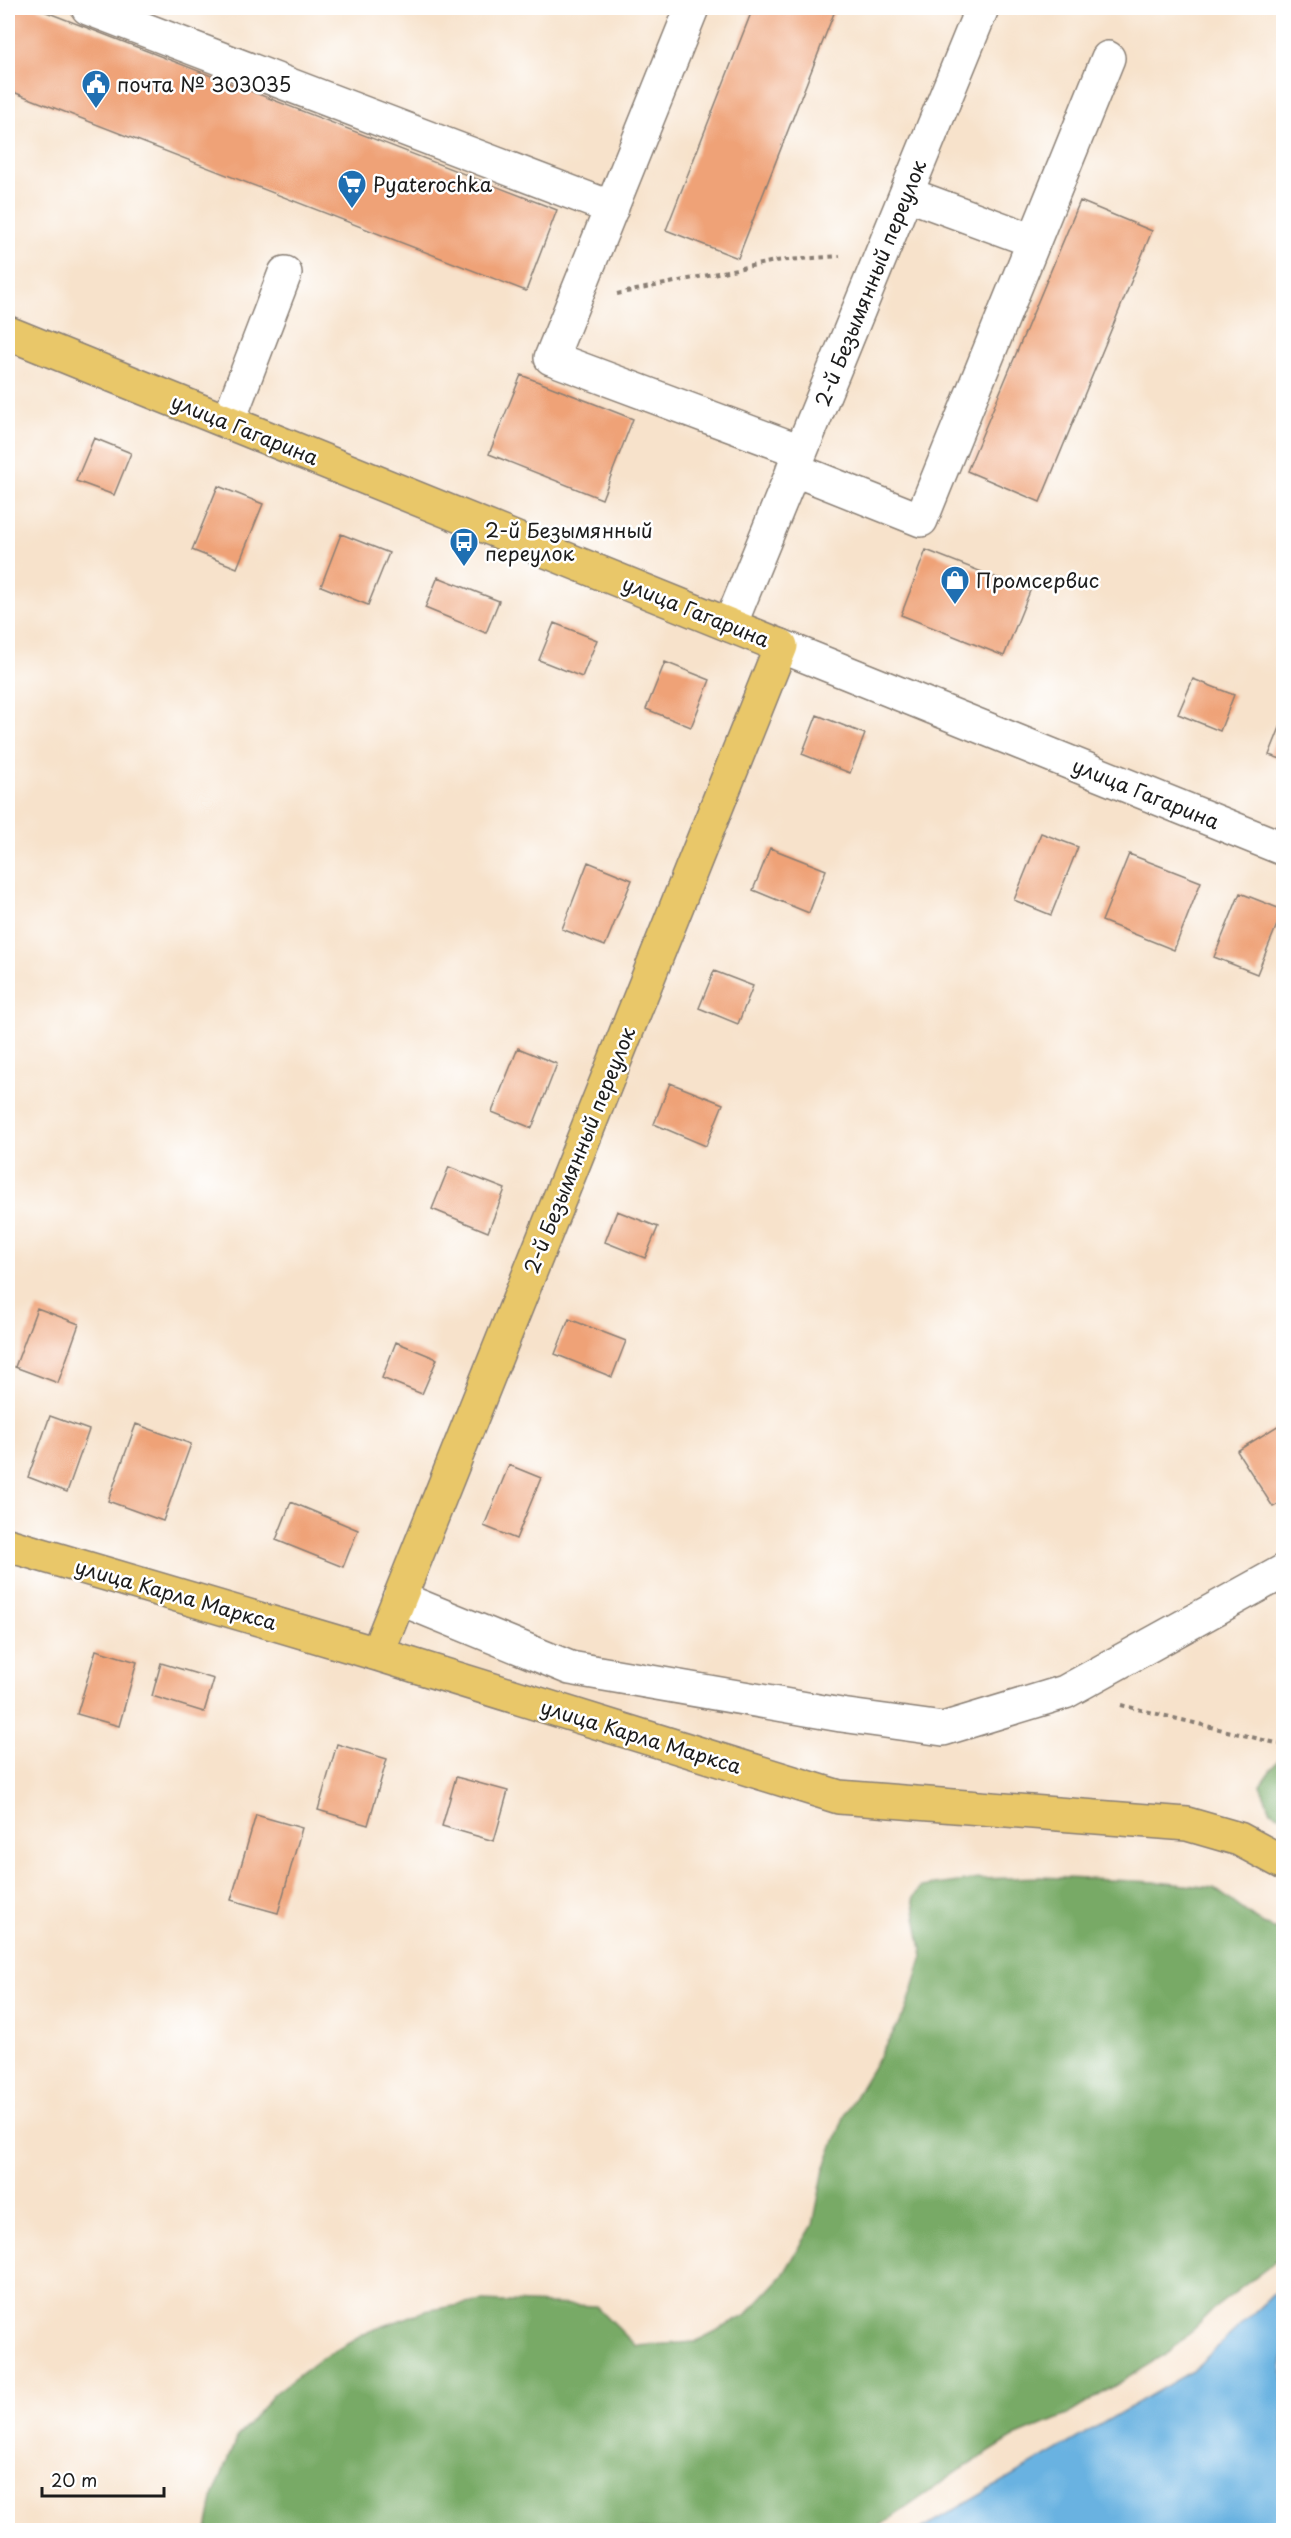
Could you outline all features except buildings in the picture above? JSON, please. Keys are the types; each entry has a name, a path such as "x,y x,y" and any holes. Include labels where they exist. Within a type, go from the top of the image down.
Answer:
{"main road":[{"name":"улица Гагарина","path":"8,333 781,646"},
{"name":"2-й Безымянный переулок","path":"376,1654 781,646"},
{"name":"улица Карла Маркса","path":"8,1545 376,1654 839,1797 1186,1824 1239,1839 1284,1863"}],"street":[{"path":"88,8 612,208"},
{"path":"692,8 551,358 797,460 921,520 1107,58"},
{"name":"2-й Безымянный переулок","path":"730,625 982,8"},
{"path":"907,194 1034,241"},
{"path":"228,422 285,273"},
{"name":"улица Гагарина","path":"781,646 1284,849"},
{"path":"399,1598 570,1668 842,1715 943,1729 1065,1692 1284,1570"}],"path":[{"path":"573,304 775,261 882,252"},
{"path":"1065,1692 1284,1745"}],"green space":[{"path":"1283,1757 1283,1817 1271,1811 1260,1785 1277,1761"},
{"path":"1040,1877 1157,1882 1214,1888 1261,1923 1283,1932 1283,2256 1212,2310 1170,2352 1067,2415 1012,2438 962,2469 874,2530 207,2530 214,2494 236,2439 274,2394 319,2360 370,2331 425,2311 483,2301 596,2306 636,2346 695,2342 745,2316 783,2275 813,2225 824,2169 846,2112 906,2011 923,1956 913,1898 921,1887 980,1879"}],"water":[{"path":"1283,2285 1283,2530 920,2530 1192,2371"}],"place":[{"name":"почта № 303035","path":"96,110"},
{"name":"Pyaterochka","path":"352,210"},
{"name":"2-й Безымянный переулок","path":"464,568"},
{"name":"Промсервис","path":"955,606"}]}
